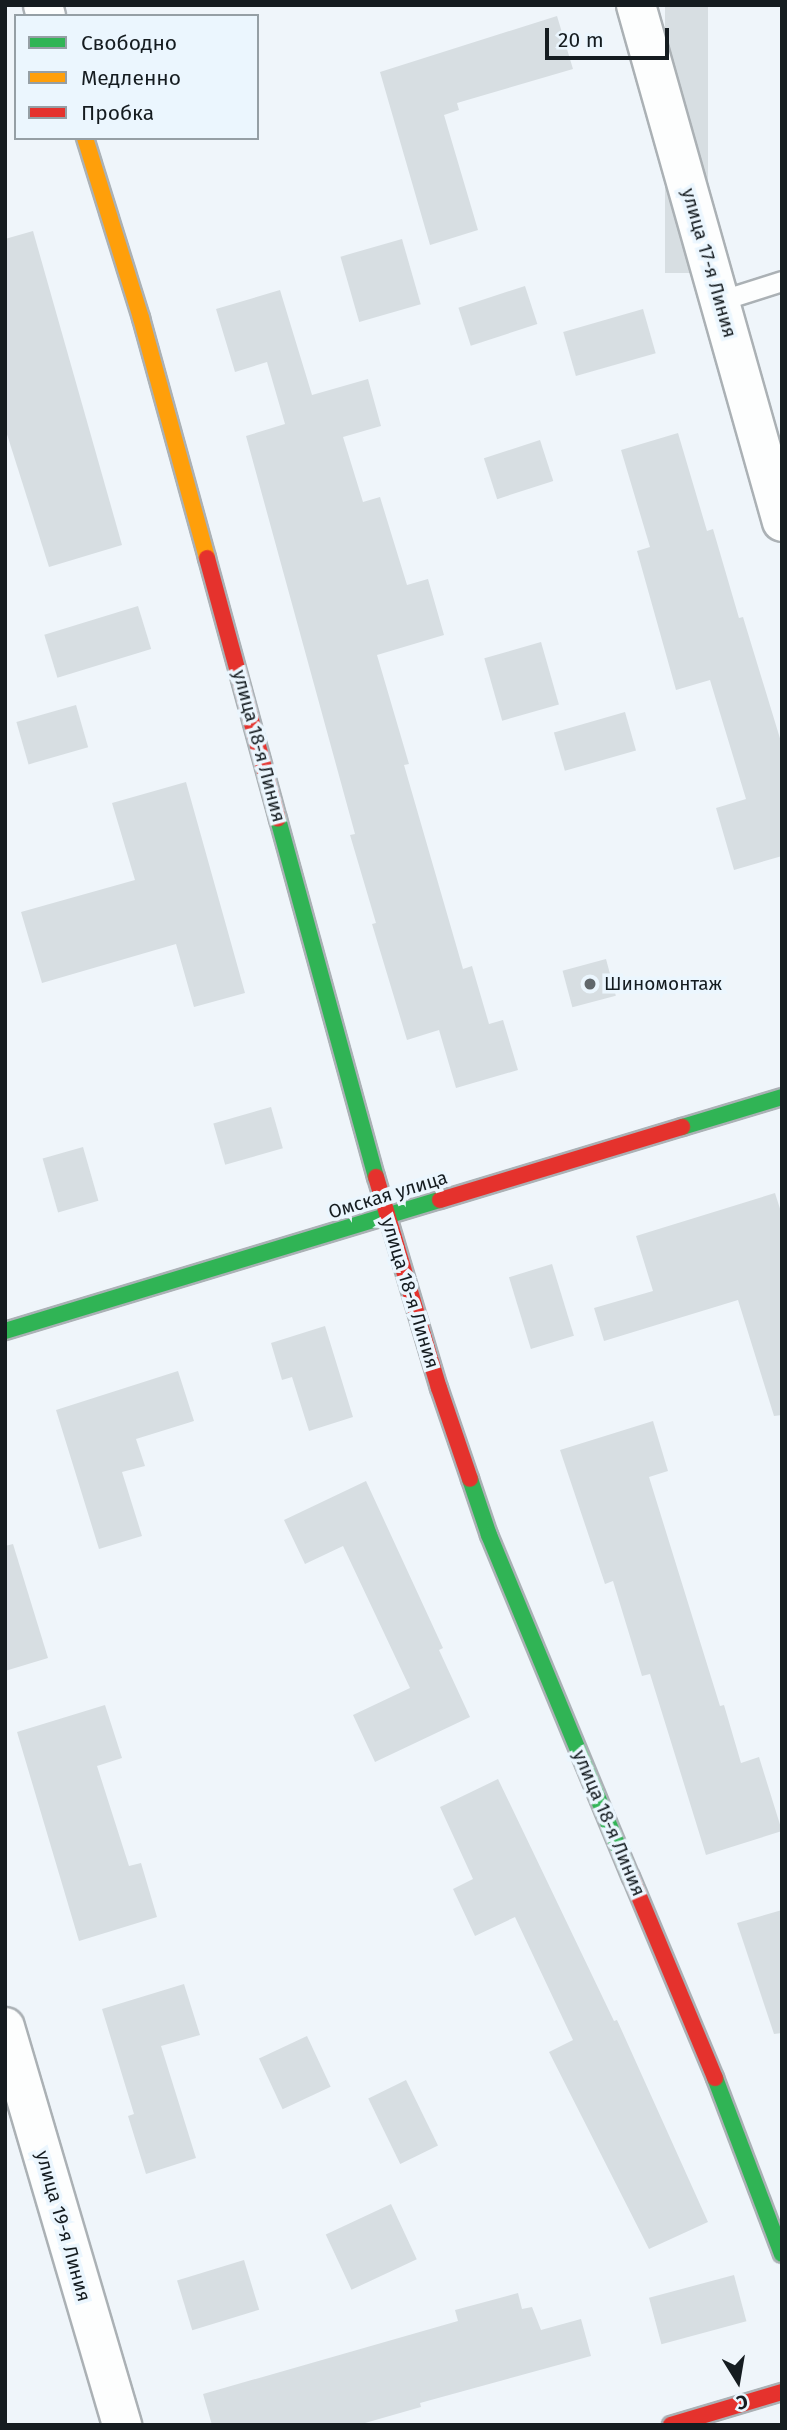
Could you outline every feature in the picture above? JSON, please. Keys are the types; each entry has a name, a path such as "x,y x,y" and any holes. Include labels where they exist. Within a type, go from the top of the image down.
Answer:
{"street":[{"name":"улица 17-я Линия","path":"636,5 782,522"},
{"name":"улица 18-я Линия","path":"86,140 141,318 387,1217 439,1388 489,1535 745,2151 782,2254"},
{"name":"Омская улица","path":"5,1331 782,1097"},
{"name":"улица 19-я Линия","path":"5,2027 121,2425"},
{"path":"671,2425 782,2392"}],"lane":[{"path":"719,301 782,281"}],"building":[{"path":"665,5 708,5 708,273 665,273"},
{"path":"557,16 573,69 457,103 459,110 444,115 478,230 430,245 380,72"},
{"path":"33,231 122,545 49,567 5,428 5,239"},
{"path":"402,239 421,304 359,322 340,257"},
{"path":"525,286 537,324 471,346 458,308"},
{"path":"280,290 312,395 368,379 381,426 343,437 363,502 380,497 407,585 428,579 444,635 377,655 409,764 404,765 463,969 472,966 489,1024 503,1020 518,1070 456,1088 439,1030 407,1040 372,924 376,923 350,835 355,834 246,436 285,424 267,362 235,372 216,309"},
{"path":"643,309 656,353 576,376 563,332"},
{"path":"678,433 707,531 713,529 739,618 743,617 782,745 782,856 734,870 716,808 746,799 710,680 676,690 637,551 650,547 621,450"},
{"path":"540,440 553,481 497,499 484,458"},
{"path":"138,606 151,649 57,678 44,635"},
{"path":"541,642 559,704 502,721 484,658"},
{"path":"76,705 88,747 29,764 16,722"},
{"path":"625,712 636,750 565,771 554,732"},
{"path":"186,782 245,993 194,1007 176,944 42,983 21,912 135,880 112,803"},
{"name":"Шиномонтаж","path":"606,959 616,996 572,1007 563,971"},
{"path":"271,1107 283,1148 225,1165 213,1124"},
{"path":"83,1147 98,1201 58,1212 43,1159"},
{"path":"775,1193 782,1215 782,1415 774,1416 738,1300 604,1341 594,1308 653,1291 636,1236"},
{"path":"552,1264 574,1336 531,1349 509,1277"},
{"path":"325,1326 353,1417 309,1431 292,1377 282,1380 271,1343"},
{"path":"178,1371 194,1421 136,1439 145,1466 122,1472 142,1536 99,1549 56,1410"},
{"path":"653,1421 668,1471 649,1477 720,1706 724,1705 741,1763 759,1757 782,1831 706,1855 650,1674 642,1676 613,1581 605,1584 560,1450"},
{"path":"366,1481 443,1648 439,1650 470,1717 375,1762 353,1715 410,1688 343,1546 305,1564 284,1520"},
{"path":"13,1544 48,1658 5,1671 5,1546"},
{"path":"105,1705 122,1758 97,1766 129,1866 141,1863 157,1917 79,1941 17,1732"},
{"path":"498,1779 614,2021 617,2020 708,2222 649,2249 549,2052 573,2040 515,1917 475,1936 453,1889 473,1879 440,1807"},
{"path":"782,1910 782,2033 774,2034 737,1923"},
{"path":"184,1984 200,2035 161,2046 196,2158 146,2174 128,2116 134,2114 102,2009"},
{"path":"307,2036 331,2087 283,2109 259,2058"},
{"path":"406,2080 438,2146 400,2164 368,2098"},
{"path":"391,2204 417,2259 352,2290 326,2234"},
{"path":"244,2260 259,2310 192,2330 177,2280"},
{"path":"734,2275 746,2321 661,2344 649,2298"},
{"path":"518,2293 522,2309 532,2307 541,2330 581,2319 591,2356 420,2403 421,2407 358,2425 212,2425 203,2394 458,2321 455,2310"}],"traffic: fast":[{"path":"278,819 376,1177"},
{"path":"682,1127 782,1097"},
{"path":"5,1331 440,1200"},
{"path":"470,1479 489,1535 631,1877"},
{"path":"715,2078 782,2254"}],"traffic: slow":[{"path":"86,140 141,318 207,558"}],"traffic: jam":[{"path":"207,558 278,819"},
{"path":"440,1200 682,1127"},
{"path":"376,1177 439,1388 470,1479"},
{"path":"631,1877 715,2078"},
{"path":"671,2425 782,2392"}],"place":[{"name":"Шиномонтаж","path":"590,984"}]}
